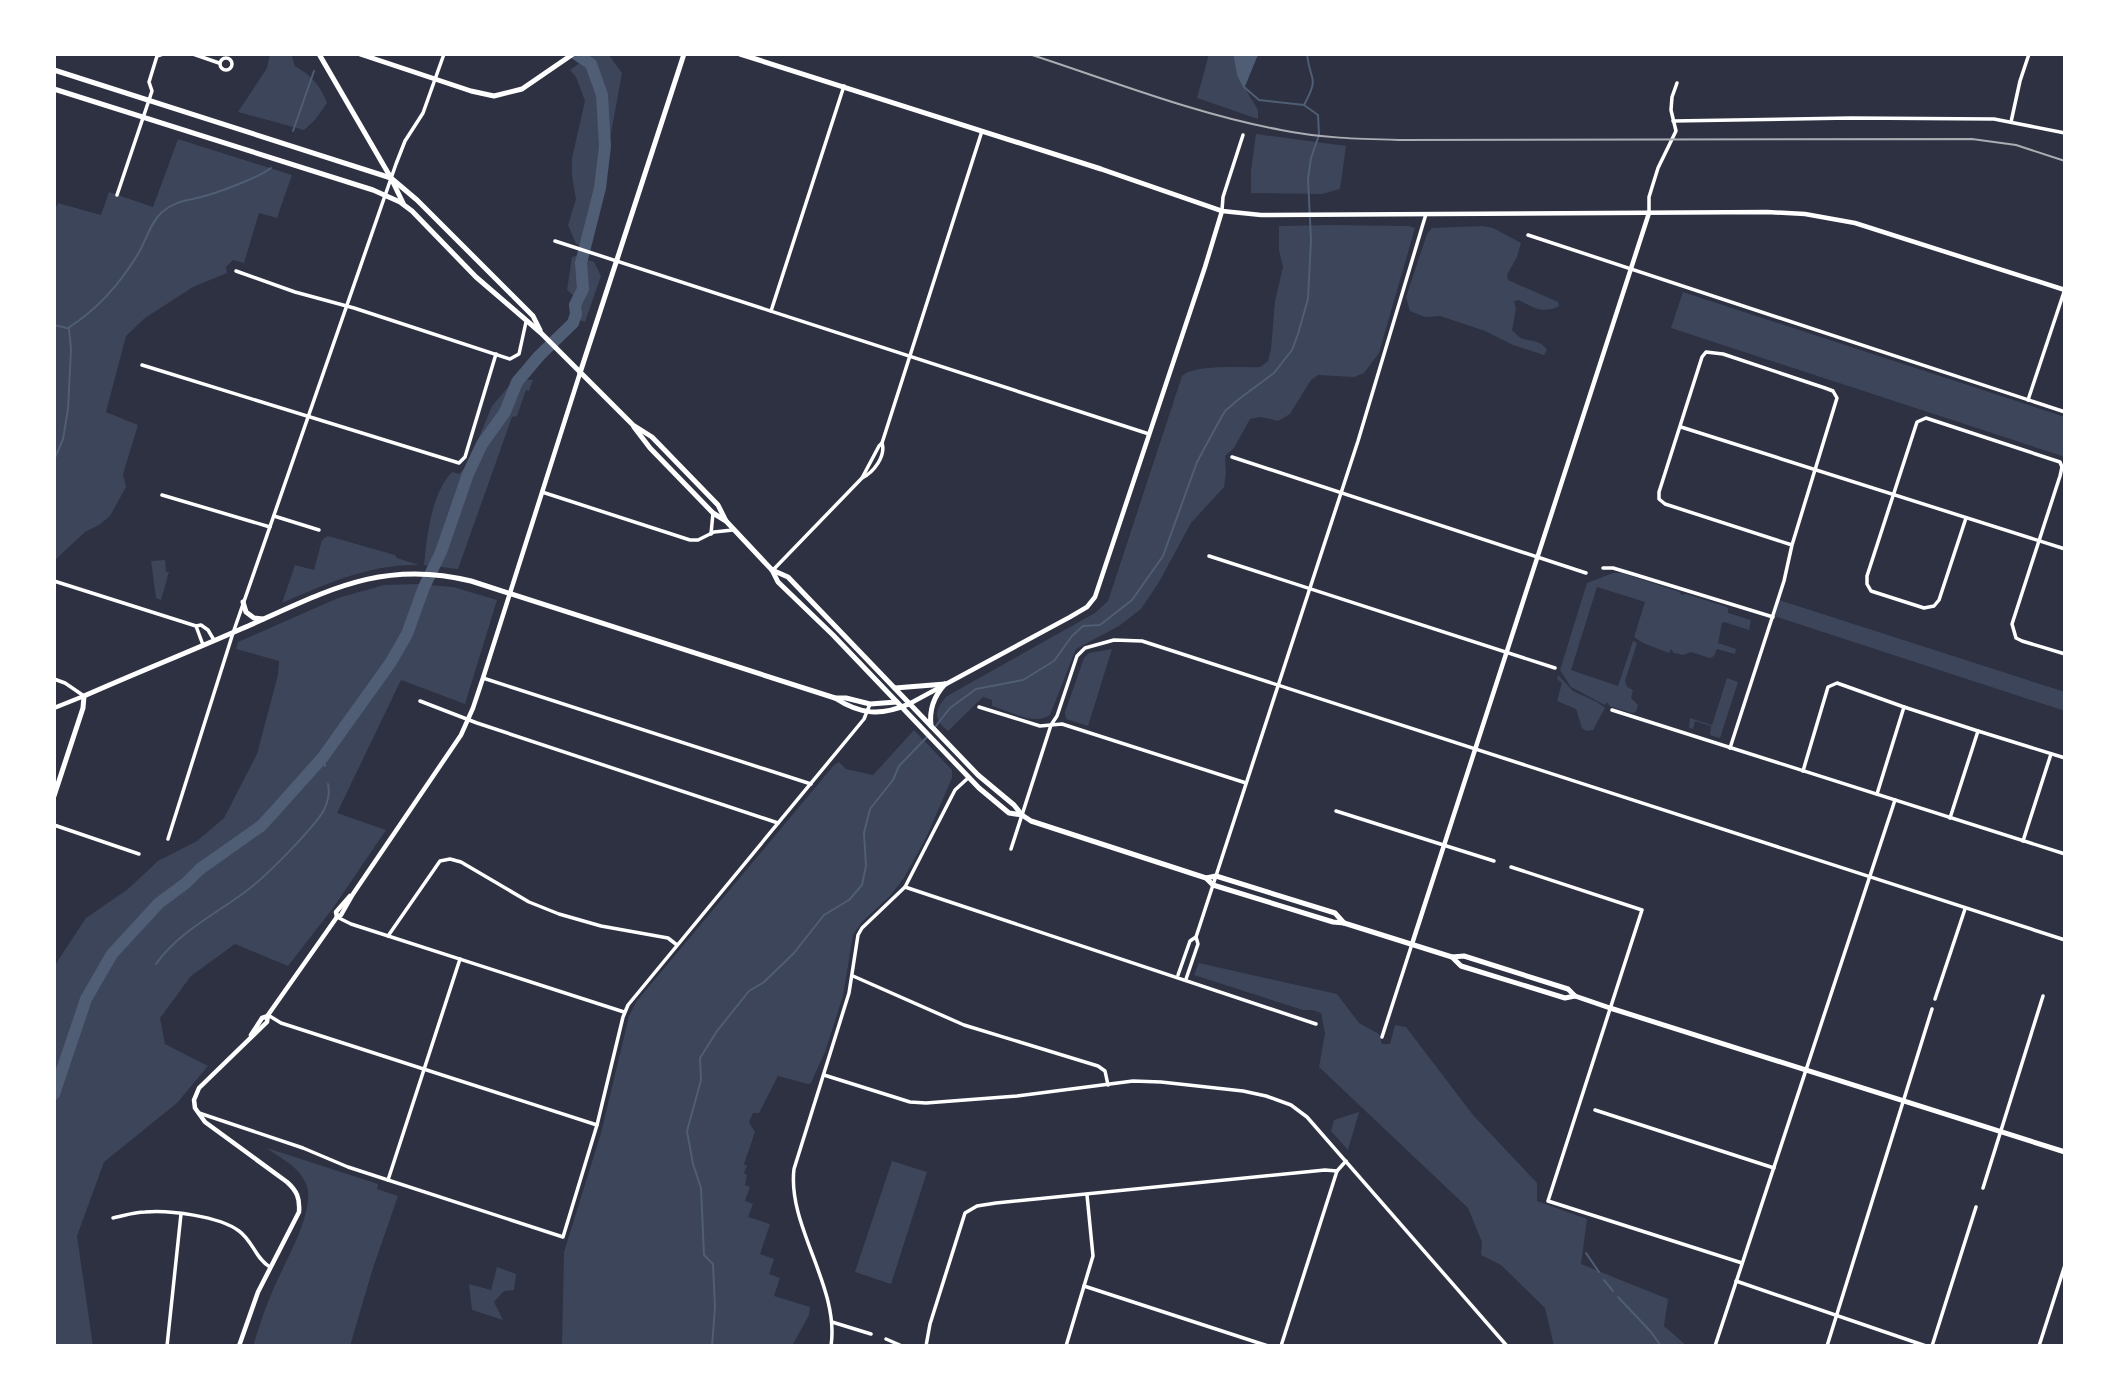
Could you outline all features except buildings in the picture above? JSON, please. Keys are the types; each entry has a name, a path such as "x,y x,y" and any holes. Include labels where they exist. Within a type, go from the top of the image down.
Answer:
{"main road":[{"path":"319,54 391,178 402,203"},
{"path":"360,54 482,94 499,96 522,89 573,54"},
{"path":"580,373 684,54"},
{"path":"740,54 1160,188 1222,211"},
{"path":"54,70 391,178 417,200 533,316 541,333"},
{"path":"54,89 385,194 402,203 476,277 541,333 633,425 652,437 718,505 726,521"},
{"path":"633,425 640,437 713,513 734,529 772,570 778,582 933,742 988,797 1009,813 1022,815 1073,835 1206,878 1213,885 1452,957 1464,956 1477,960 1568,989 1574,996 1610,1008 2065,1152"},
{"path":"772,570 788,576 978,775 1022,815"},
{"path":"54,796 83,708 84,696 352,582 389,575 423,573 444,576 510,593 835,698 845,705 867,712 884,713 898,705"},
{"path":"243,602 246,612 254,618 263,619"},
{"path":"895,688 945,684"},
{"path":"931,726 930,716 934,701 945,684"},
{"path":"835,698 870,704 909,704"},
{"path":"1206,878 1216,876 1335,913 1344,923"},
{"path":"1452,957 1461,965 1565,998 1574,996"}],"street":[{"path":"117,195 152,91 149,82 157,56 163,54"},
{"path":"193,54 219,63"},
{"path":"168,839 243,602 401,148 423,113 444,54"},
{"path":"2011,122 2029,54"},
{"path":"1382,1037 1632,268 1649,213 1649,197 1658,168 1675,131 1672,97 1677,83"},
{"path":"771,311 844,86"},
{"path":"1673,121 1977,119 2011,122 2065,133"},
{"path":"772,570 862,478 870,474 879,461 884,449 882,443 982,131"},
{"path":"909,704 1070,617 1095,597 1222,211 1223,197 1243,135"},
{"path":"1222,211 1252,214 1768,212 1825,217 1872,228 2065,290 2028,400"},
{"path":"1186,979 1198,944 1196,937 1358,441 1426,214"},
{"path":"1528,234 2065,412"},
{"path":"555,241 1149,434"},
{"path":"236,271 510,359 519,355 526,322"},
{"path":"1730,748 1773,617 1837,398 1833,391 1710,351 1702,357 1659,499 1665,504 1792,545"},
{"path":"142,365 456,463 462,462 465,457 496,355"},
{"path":"239,1346 270,1267 299,1212 299,1197 287,1182 205,1122 197,1113 194,1100 199,1087 267,1021 268,1015 341,915 461,735 483,678 580,373"},
{"path":"1966,518 1939,600 1934,606 1924,608 1871,591 1867,576 1893,494 1917,422 1926,418 2060,462 2060,476 2012,624 2016,638 2065,654"},
{"path":"1681,427 2065,549"},
{"path":"1232,457 1586,573"},
{"path":"542,492 690,540 734,529"},
{"path":"163,495 270,527"},
{"path":"711,534 713,513"},
{"path":"273,516 319,530"},
{"path":"1209,556 1555,668"},
{"path":"1603,568 1613,568 1773,617"},
{"path":"54,581 196,626 201,625 214,640"},
{"path":"196,626 203,645"},
{"path":"1011,849 1051,725 1057,716 1077,656 1085,648 1114,640 1131,640 1278,685 2065,940"},
{"path":"483,678 811,784"},
{"path":"54,680 65,683 84,696"},
{"path":"1803,771 1828,687 1837,683 2065,758"},
{"path":"54,708 84,696"},
{"path":"420,701 778,823"},
{"path":"197,1113 303,1148 348,1167 563,1237 597,1125 624,1012 864,719 870,704"},
{"path":"979,707 1040,726 1062,724 1246,783"},
{"path":"1877,794 1904,707"},
{"path":"1612,710 2065,854"},
{"path":"1950,818 1978,731"},
{"path":"2023,841 2051,754"},
{"path":"831,1346 832,1322 793,1186 797,1157 853,976 855,942 862,928 905,887 955,790 969,778"},
{"path":"1715,1346 1895,800"},
{"path":"1336,811 1494,861"},
{"path":"54,825 139,854"},
{"path":"388,936 440,861 450,859 461,862 529,902 559,914 601,926 668,938 677,945"},
{"path":"1511,867 1642,910 1548,1200 1742,1263"},
{"path":"905,887 1317,1024"},
{"path":"1936,999 1965,909"},
{"path":"337,917 351,924 624,1012"},
{"path":"1178,976 1190,941 1196,937"},
{"path":"388,1180 460,959"},
{"path":"853,976 964,1025 1098,1066 1105,1071 1108,1085"},
{"path":"1983,1188 2043,996"},
{"path":"1827,1346 1932,1009"},
{"path":"268,1015 281,1023 597,1125"},
{"path":"824,1075 910,1102 1017,1096 1133,1081 1161,1082 1266,1096 1291,1105 1307,1117 1507,1346"},
{"path":"1595,1110 1774,1168"},
{"path":"1281,1346 1337,1171 1346,1161"},
{"path":"926,1346 930,1324 965,1213 977,1206 1325,1170 1337,1171"},
{"path":"1066,1346 1093,1249 1087,1195"},
{"path":"1932,1346 1976,1207"},
{"path":"113,1218 145,1212 212,1219 239,1231 259,1259 270,1267"},
{"path":"167,1346 181,1214"},
{"path":"2039,1346 2065,1265"},
{"path":"1736,1281 1926,1346"},
{"path":"1084,1286 1268,1346"},
{"path":"832,1322 871,1334"},
{"path":"886,1339 902,1346"}],"shaded area":[{"path":"270,54 291,54 295,66 314,81 327,103 304,130 238,112 267,68"},
{"path":"592,54 608,54 622,73 590,249 576,244 568,225 576,199 572,158 585,101 576,77 570,70"},
{"path":"1209,54 1233,54 1237,75 1258,110 1258,119 1197,98"},
{"path":"1233,54 1261,54 1257,57 1244,89 1237,75"},
{"path":"1256,134 1346,146 1340,189 1322,194 1251,193"},
{"path":"178,139 292,175 277,218 259,213 244,263 233,260 226,267 227,273 193,287 145,318 126,336 106,412 138,425 123,474 126,487 110,516 85,532 54,561 54,206 58,203 101,215 109,192 153,207"},
{"path":"1279,226 1415,228 1379,353 1364,373 1354,377 1318,375 1311,380 1290,414 1278,421 1261,417 1250,419 1234,448 1225,456 1224,487 1191,523 1141,609 1119,626 1076,649 1050,715 1037,719 1022,716 992,706 992,700 983,697 948,731 937,714 947,696 1095,613 1108,601 1182,376 1208,368 1260,367 1268,361 1275,301 1283,267 1279,250"},
{"path":"1432,228 1493,228 1521,243 1507,275 1508,280 1558,302 1559,306 1543,310 1519,300 1514,301 1516,309 1512,330 1521,338 1541,344 1547,350 1544,355 1440,316 1425,317 1410,311 1406,297 1427,234"},
{"path":"572,257 594,262 601,276 585,322 573,318 578,300 567,290"},
{"path":"1683,292 2065,417 2065,457 1671,328"},
{"path":"515,379 533,380 529,391 526,390 517,416 512,417 458,569 424,565 431,516 439,492 452,472 459,474 467,466 492,406"},
{"path":"328,536 395,555 419,565 365,572 332,582 282,603 295,565 314,570 322,540"},
{"path":"165,560 166,572 169,572 161,600 156,598 151,561"},
{"path":"1613,573 1622,573 1680,592 1681,595 1686,594 1724,606 1728,608 1728,613 1751,620 1749,630 1722,623 1718,643 1736,649 1735,654 1717,649 1710,658 1691,652 1683,655 1674,653 1671,649 1669,653 1634,637 1645,602 1597,587 1571,670 1618,686 1633,641 1637,643 1625,681 1627,687 1633,690 1631,698 1638,705 1636,712 1609,706 1608,702 1605,705 1571,687 1560,670 1587,583"},
{"path":"384,585 453,587 497,600 465,704 401,680 337,813 386,830 333,908 288,966 235,944 191,976 160,1018 165,1044 208,1066 177,1103 104,1162 77,1236 93,1346 54,1346 55,965 86,918 128,889 158,861 197,841 224,818 257,754 278,675 279,661 236,649 238,642 338,598"},
{"path":"1779,600 2065,692 2065,711 1774,616"},
{"path":"1112,649 1088,726 1066,719 1065,712 1084,658 1089,653"},
{"path":"1558,675 1573,691 1605,708 1593,730 1586,731 1582,728 1576,709 1557,701 1562,683 1557,679"},
{"path":"1727,678 1738,682 1720,738 1710,735 1711,726 1695,721 1693,729 1689,728 1690,718 1712,725"},
{"path":"914,730 952,770 952,778 926,838 904,878 853,935 843,996 825,1052 811,1083 778,1076 759,1113 753,1113 749,1122 755,1132 744,1164 747,1166 744,1173 747,1175 745,1185 750,1187 745,1201 753,1204 748,1217 770,1224 760,1254 774,1259 769,1274 780,1278 774,1296 810,1307 809,1315 792,1346 562,1346 564,1252 601,1133 629,1016 636,1002 834,765 839,762 846,769 873,775"},
{"path":"1199,963 1337,994 1359,1023 1379,1034 1382,1044 1390,1044 1395,1025 1406,1027 1473,1115 1537,1183 1537,1201 1587,1219 1581,1264 1668,1299 1664,1326 1687,1346 1554,1346 1545,1308 1501,1265 1481,1255 1482,1242 1468,1208 1319,1067 1325,1033 1321,1013 1303,1010 1194,975"},
{"path":"1359,1112 1348,1150 1331,1131 1334,1120"},
{"path":"267,1148 378,1184 377,1189 398,1196 350,1346 253,1346 270,1297 303,1222 308,1195 306,1184 299,1172"},
{"path":"892,1161 927,1172 891,1284 855,1272"},
{"path":"497,1267 516,1274 514,1290 504,1291 494,1302 503,1320 472,1310 469,1284 491,1290"}],"waterway":[{"path":"54,1094 86,999 112,954 159,903 200,869 261,826 323,757 391,662 407,634 482,444 505,412 517,382 573,323 575,305 583,289 581,263 600,188 605,146 602,95 591,64 576,54"},
{"path":"1304,105 1313,83 1307,54"},
{"path":"293,131 314,71"},
{"path":"935,727 950,708 976,689 1023,680 1054,661 1083,626 1100,625 1132,600 1163,556 1197,462 1225,411 1274,373 1292,350 1308,299 1311,240 1308,179 1311,158 1319,135 1318,115 1304,105 1259,100 1244,87"},
{"path":"68,328 89,313 116,286 138,254 158,216 167,208 237,185 271,168"},
{"path":"54,325 67,328"},
{"path":"54,460 63,439 68,409 71,349 69,329"},
{"path":"712,1346 715,1307 713,1264 704,1255 701,1188 687,1131 701,1080 700,1058 717,1031 749,991 764,982 794,953 824,915 849,900 862,885 866,866 864,833 870,809 893,780 899,766 927,737"},
{"path":"323,757 325,766"},
{"path":"156,964 176,942 249,889 289,851 324,810 328,784"},
{"path":"1586,1253 1599,1272"},
{"path":"1604,1280 1613,1291"},
{"path":"1618,1297 1661,1346"}],"railway":[{"path":"1029,54 1217,115 1296,133 1354,139 1972,139 2016,145 2065,161"}]}
